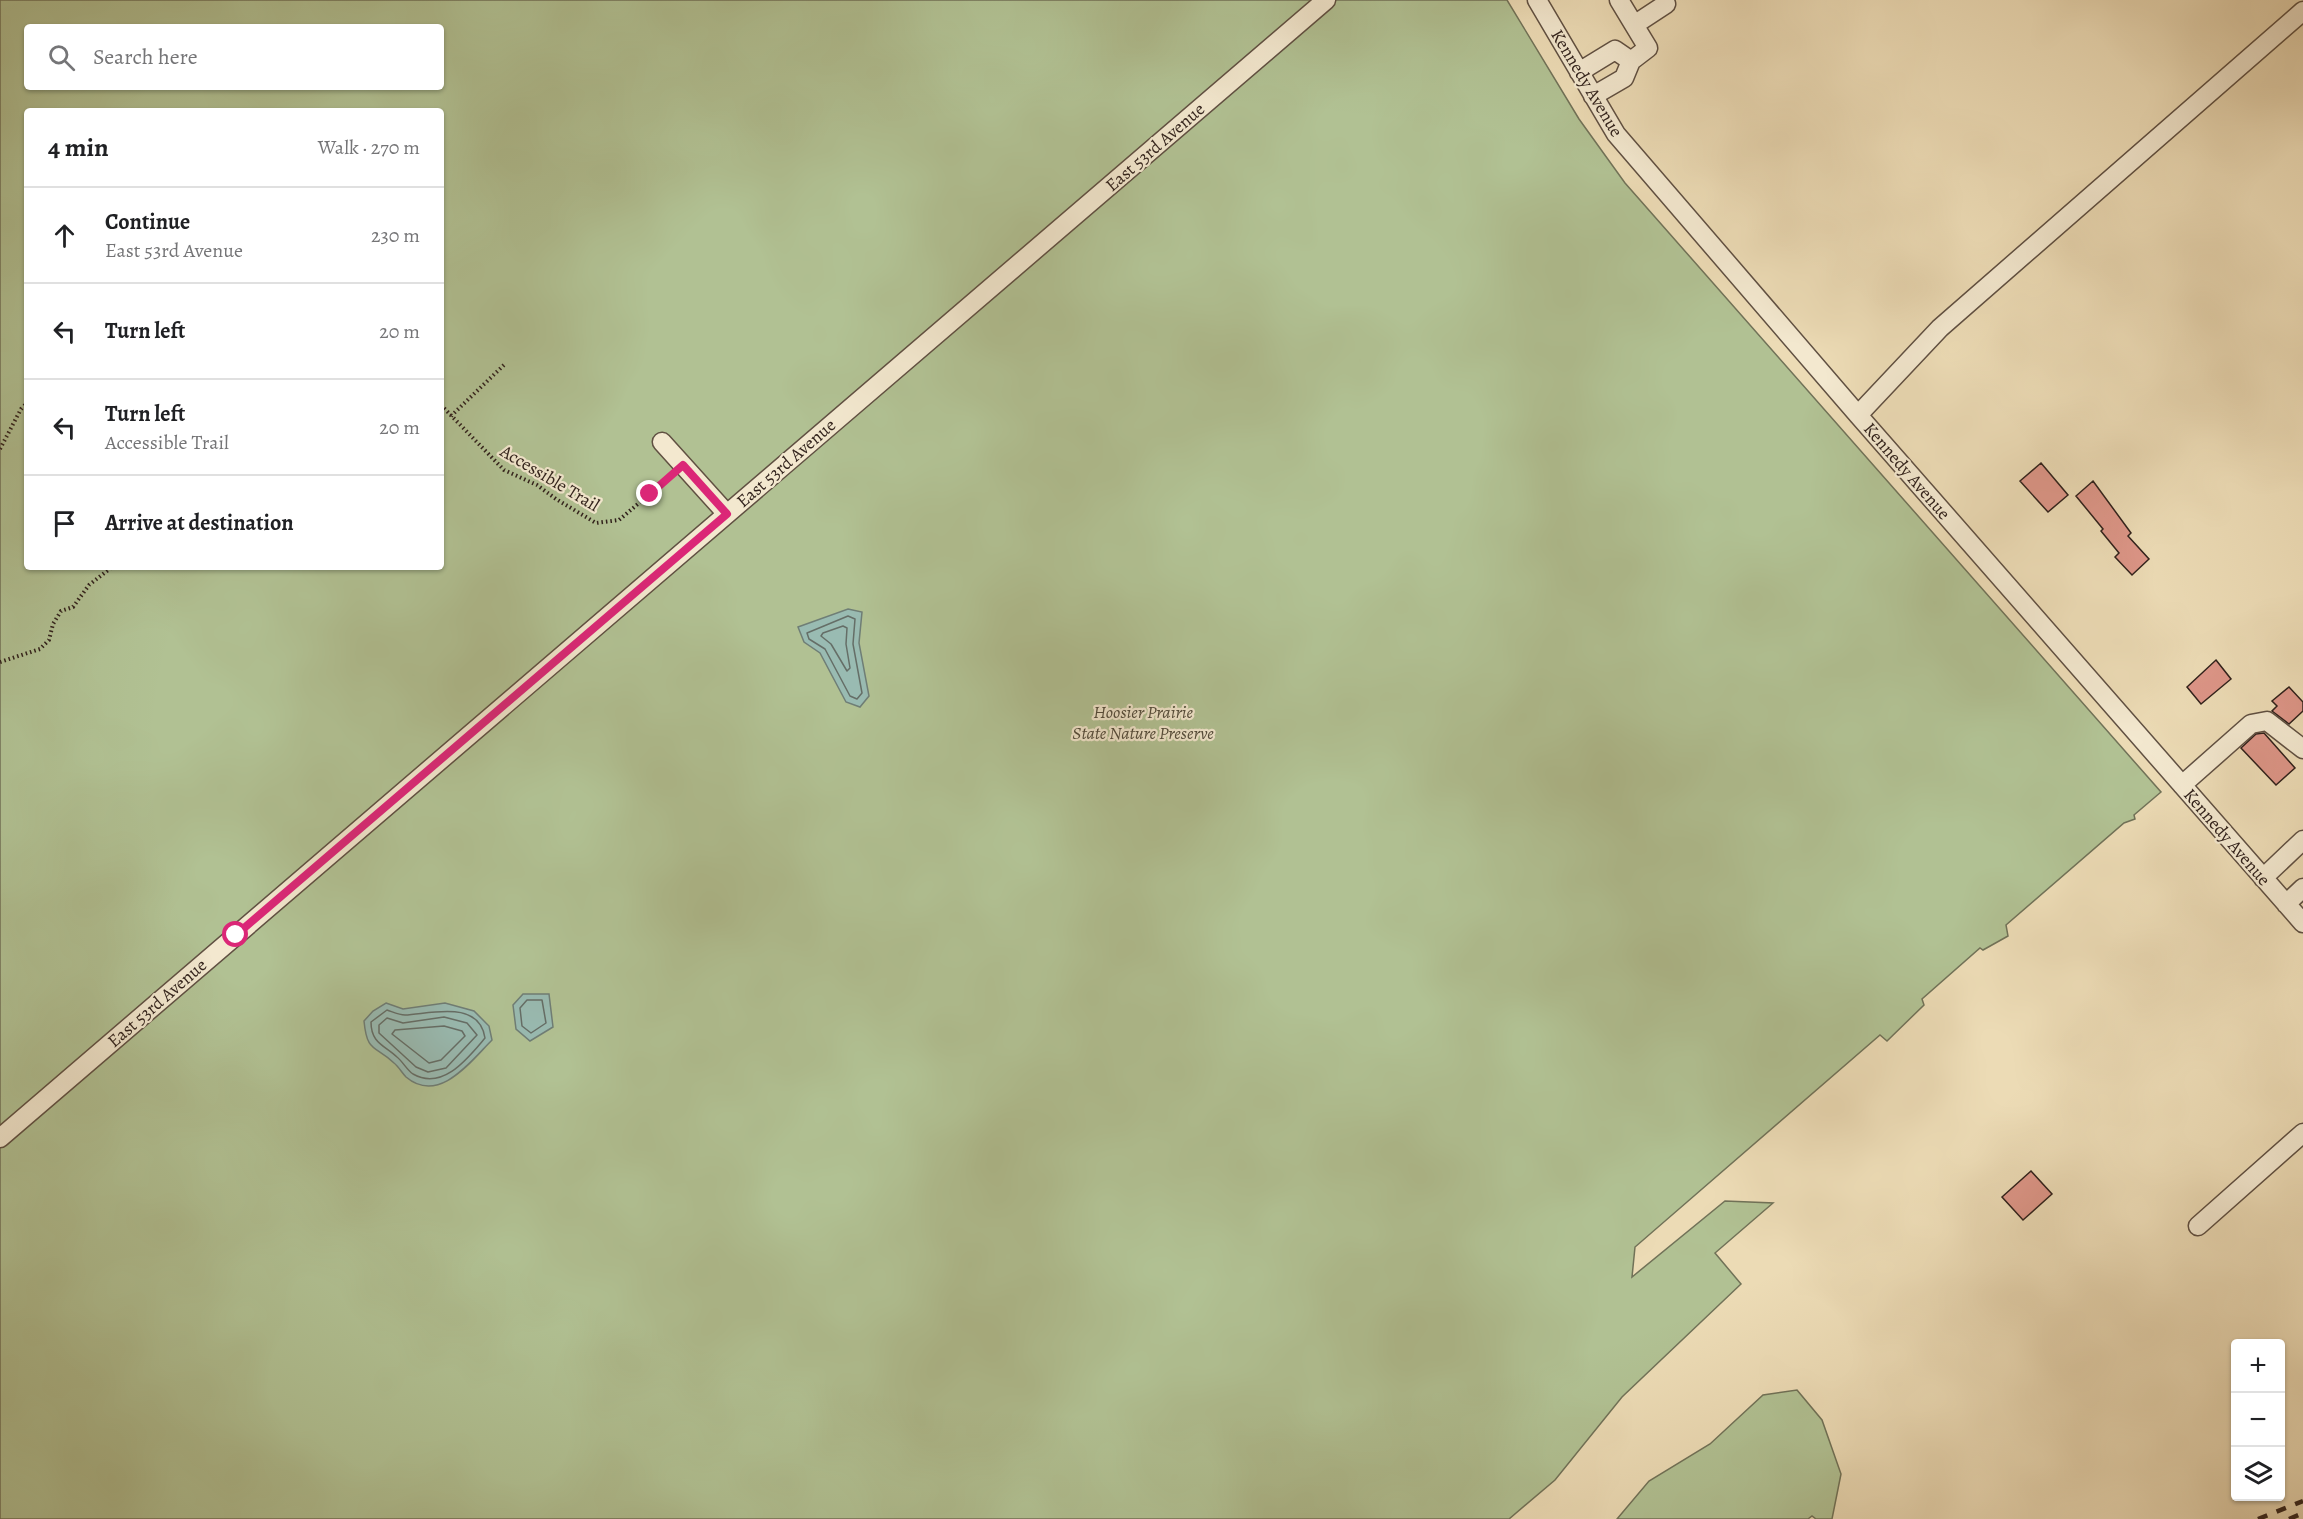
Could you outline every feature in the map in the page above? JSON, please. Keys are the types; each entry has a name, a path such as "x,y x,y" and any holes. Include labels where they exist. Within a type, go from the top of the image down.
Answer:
{"street":[{"name":"East 53rd Avenue","path":"0,1138 1326,0"},
{"name":"Kennedy Avenue","path":"1537,0 1616,134 1858,416 2303,923"},
{"path":"1593,96 1624,78 1631,61 1648,48 1619,0"},
{"path":"1634,25 1666,4"},
{"path":"1858,416 1940,328 2303,11"},
{"path":"1579,72 1615,50 1631,61"},
{"path":"662,442 727,514"},
{"path":"2182,785 2251,724 2267,721 2303,749"},
{"path":"2263,878 2303,840"},
{"path":"2286,904 2303,888"},
{"path":"2198,1226 2303,1134"}],"path":[{"path":"451,416 505,364"},
{"path":"0,449 24,406"},
{"name":"Accessible Trail","path":"444,408 504,470 537,485 556,500 596,523 619,520 683,465"},
{"path":"0,662 39,649 50,640 53,624 61,611 73,607 89,585 108,570"}],"green space":[{"name":"Hoosier Prairie State Nature Preserve","path":"0,0 1507,0 1579,119 1625,183 2161,792 2134,815 2135,819 2124,823 2006,925 2008,936 1983,950 1980,948 1922,999 1924,1005 1887,1041 1880,1035 1635,1247 1632,1277 1725,1201 1773,1203 1715,1253 1741,1284 1622,1397 1555,1480 1509,1519 0,1519"},
{"path":"1797,1390 1822,1420 1841,1474 1832,1519 1816,1519 1812,1516 1808,1519 1617,1519 1649,1481 1710,1444 1763,1395"}],"water":[{"path":"848,609 862,612 859,643 869,696 860,707 846,702 820,653 804,642 798,627"},
{"path":"523,994 549,994 553,1027 530,1041 516,1029 513,1005"},
{"path":"386,1003 403,1009 445,1003 474,1011 489,1026 492,1040 454,1077 430,1086 418,1084 406,1077 367,1039 364,1021 373,1011"}],"building":[{"path":"2041,463 2068,495 2048,512 2020,481"},
{"path":"2093,481 2131,533 2128,536 2149,559 2132,575 2115,557 2119,553 2076,496"},
{"path":"2216,660 2231,679 2201,704 2187,687"},
{"path":"2289,687 2303,702 2303,711 2289,724 2272,711 2277,706 2272,701"},
{"path":"2264,733 2295,768 2276,785 2241,748 2256,734"},
{"path":"2031,1171 2052,1194 2023,1220 2002,1197"}],"railway":[{"path":"2258,1519 2303,1501"},
{"path":"2289,1519 2303,1513"}],"route":[{"path":"236,935 727,514 683,465 650,494"}]}
